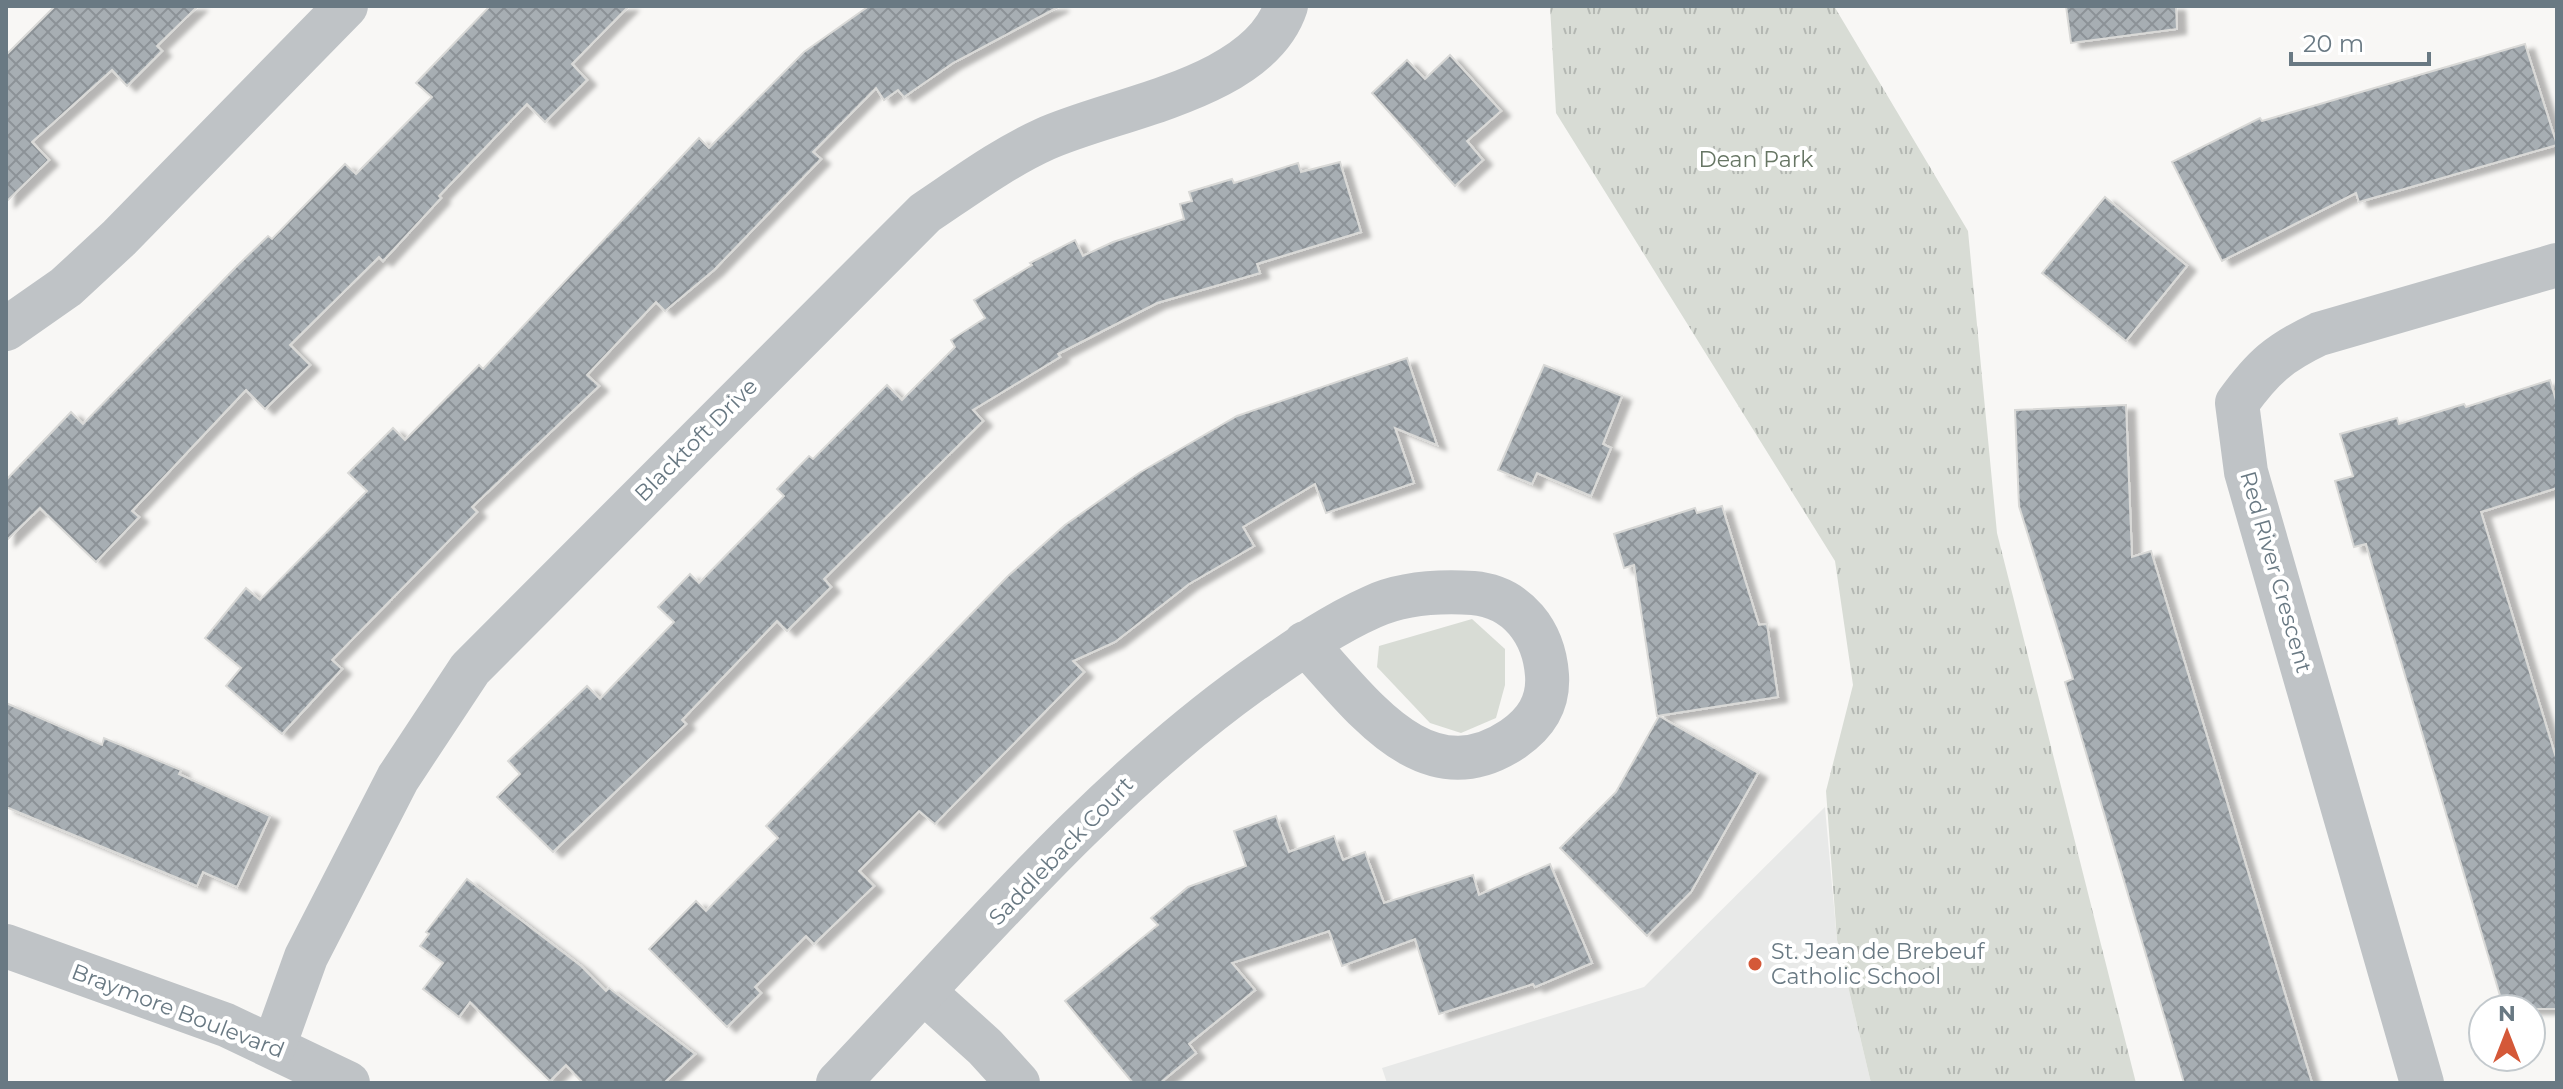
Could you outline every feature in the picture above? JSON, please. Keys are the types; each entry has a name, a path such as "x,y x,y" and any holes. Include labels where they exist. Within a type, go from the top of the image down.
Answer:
{"street":[{"path":"6,329 66,287 119,238 346,6"},
{"name":"Blacktoft Drive","path":"274,1046 306,957 398,778 470,669 925,213 995,166 1045,139 1192,87 1222,72 1269,36 1286,6"},
{"name":"Red River Crescent","path":"2422,1083 2246,472 2237,403 2263,368 2291,348 2319,334 2557,265"},
{"name":"Saddleback Court","path":"838,1083 1128,781 1198,720 1305,643 1375,605 1429,593 1491,595 1516,610 1533,629 1545,650 1548,686 1538,718 1496,750 1459,758 1421,753 1395,737 1305,643"},
{"name":"Braymore Boulevard","path":"6,946 274,1046 348,1083"},
{"path":"924,992 985,1047 1018,1083"}],"shaded area":[{"name":"St. Jean de Brebeuf Catholic School","path":"1825,807 1837,940 1871,1083 1387,1083 1382,1068 1644,987"}],"green space":[{"name":"Dean Park","path":"1550,6 1834,6 1968,231 1997,533 2136,1083 1871,1083 1837,940 1826,791 1853,685 1835,561 1556,113"},
{"path":"1472,619 1505,649 1505,685 1496,718 1461,733 1430,723 1377,667 1379,646"}],"building":[{"path":"55,6 198,6 157,46 162,51 127,86 112,70 32,142 49,160 6,202 6,55"},
{"path":"490,6 629,6 572,64 587,80 545,122 527,104 439,196 441,198 383,261 379,257 290,345 310,365 265,409 246,390 132,511 139,517 96,562 40,508 6,541 6,480 71,412 83,424 236,267 268,236 272,239 345,164 356,174 432,97 416,83"},
{"path":"869,6 1060,6 953,63 904,97 898,90 884,100 876,88 813,152 821,159 714,270 665,311 656,302 587,375 599,386 472,507 477,512 332,660 342,669 282,734 226,686 241,668 205,638 246,588 260,600 367,491 348,473 393,428 405,440 479,365 483,369 699,138 709,148 804,52"},
{"path":"2066,6 2176,6 2177,29 2071,43"},
{"path":"2525,44 2557,145 2359,202 2356,193 2222,261 2172,162 2260,118 2262,121"},
{"path":"1450,55 1501,111 1467,141 1483,160 1455,186 1372,93 1407,60 1425,79"},
{"path":"1340,162 1361,232 1257,264 1260,273 1157,303 1058,354 1060,357 973,410 983,421 824,579 831,587 787,631 777,621 682,720 686,724 553,852 497,797 520,774 508,761 587,686 600,699 674,622 658,607 690,574 699,583 784,496 777,489 809,456 813,459 887,385 902,400 955,347 951,340 985,318 974,300 1032,265 1030,263 1075,240 1083,256 1113,242 1184,219 1180,204 1192,201 1189,192 1232,179 1234,183 1298,163 1301,172"},
{"path":"2105,197 2187,266 2126,341 2042,273"},
{"path":"1407,358 1437,445 1395,428 1414,483 1326,513 1315,484 1243,527 1254,546 1189,584 1115,642 1073,661 1084,672 935,824 919,811 859,871 874,886 814,944 806,936 755,987 761,993 727,1027 649,949 696,901 706,911 778,838 766,826 1008,576 1065,525 1139,473 1237,416"},
{"path":"1544,365 1622,396 1603,444 1611,448 1591,496 1537,473 1532,484 1498,470"},
{"path":"2550,380 2557,404 2557,488 2481,512 2557,761 2557,1009 2547,1009 2547,993 2499,993 2366,544 2354,547 2335,481 2353,476 2340,434 2397,418 2399,424 2464,404 2466,407"},
{"path":"2126,405 2132,557 2151,551 2312,1083 2184,1083 2065,682 2073,679 2019,506 2015,410"},
{"path":"1722,506 1759,625 1767,624 1778,697 1657,716 1634,565 1624,568 1614,534 1695,508 1697,513"},
{"path":"6,703 102,745 104,738 181,770 179,774 270,816 237,887 203,872 197,886 6,807"},
{"path":"1659,716 1758,773 1691,892 1647,936 1560,848 1616,792"},
{"path":"1276,816 1289,852 1334,836 1343,860 1365,852 1384,903 1473,875 1479,895 1550,864 1592,963 1535,987 1533,984 1439,1014 1415,939 1342,966 1329,931 1232,963 1255,990 1189,1044 1196,1053 1160,1083 1133,1083 1065,1001 1158,925 1151,918 1188,887 1246,866 1234,831"},
{"path":"467,879 581,966 606,991 609,988 695,1054 664,1083 583,1083 566,1065 550,1081 470,1002 459,1017 423,989 443,963 420,946 429,934 426,932"}],"place":[{"name":"St. Jean de Brebeuf Catholic School","path":"1755,964"}]}
